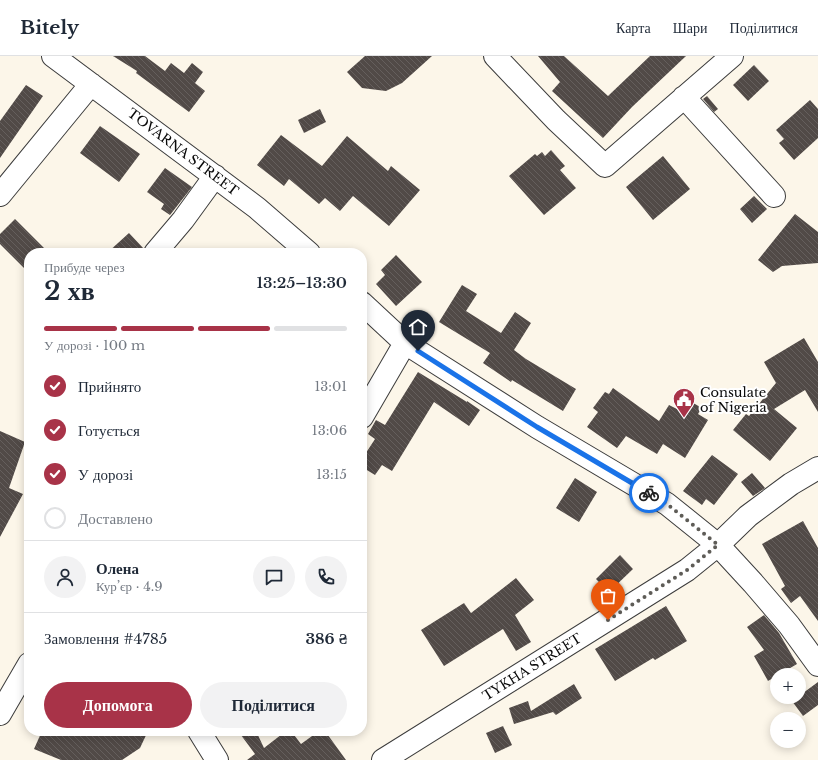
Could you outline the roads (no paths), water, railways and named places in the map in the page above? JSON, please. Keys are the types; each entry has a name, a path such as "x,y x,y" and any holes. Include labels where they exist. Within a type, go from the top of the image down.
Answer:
{"street":[{"path":"495,56 556,120 605,166 732,56"},
{"name":"TOVARNA STREET","path":"60,58 91,84 257,208 303,248"},
{"path":"0,195 91,84"},
{"path":"684,97 774,196"},
{"path":"159,248 183,220 215,176"},
{"path":"367,308 405,343 537,427 667,504 718,545 753,582 784,619 818,665"},
{"path":"367,408 405,343"},
{"name":"TYKHA STREET","path":"383,760 687,570 718,545 748,516 791,484 818,468"},
{"path":"0,714 24,673"},
{"path":"202,736 217,760"}],"place":[{"name":"Consulate of Nigeria","path":"684,418"}]}
